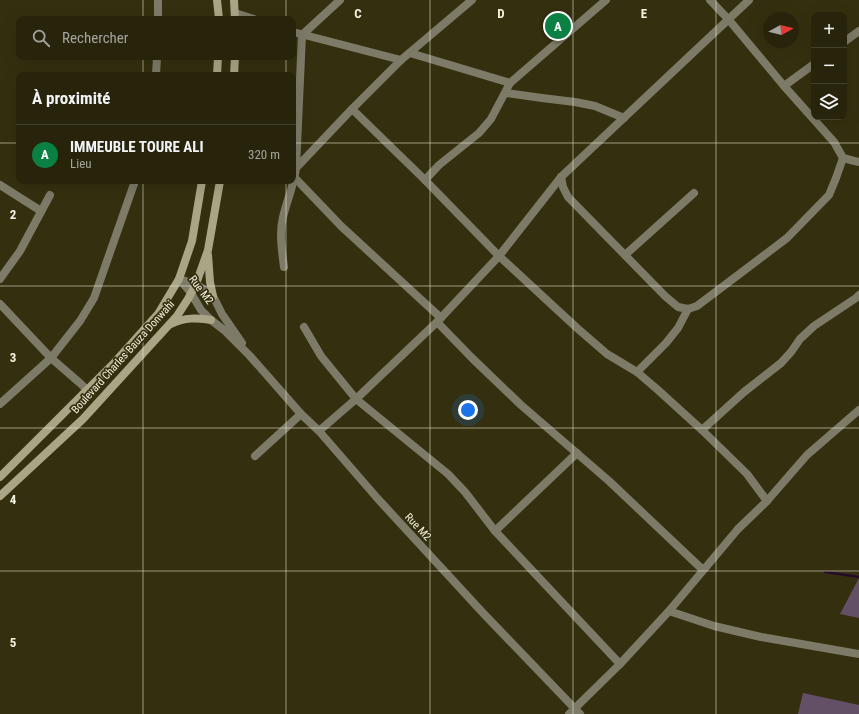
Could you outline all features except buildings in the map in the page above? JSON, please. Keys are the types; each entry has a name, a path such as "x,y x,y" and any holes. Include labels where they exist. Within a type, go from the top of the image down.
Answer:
{"main road":[{"path":"217,0 219,16"},
{"path":"234,0 235,16"},
{"path":"217,72 218,60"},
{"path":"234,72 235,60"},
{"name":"Boulevard Charles Bauza Donwahi","path":"0,477 115,362 158,314 179,279 192,241 202,184"},
{"name":"Boulevard Charles Bauza Donwahi","path":"0,496 83,418 176,316 196,284 208,250 219,184"},
{"path":"208,250 210,282 214,296"},
{"path":"167,327 178,321 189,318 211,320"}],"street":[{"path":"158,0 158,16"},
{"path":"296,168 302,35 340,0"},
{"path":"296,168 401,60 472,0"},
{"path":"425,180 439,164 479,133 491,119 510,83 606,0"},
{"path":"710,0 834,142 843,158 859,162"},
{"path":"319,432 439,320 499,256 561,177 750,0"},
{"path":"296,33 401,60"},
{"path":"847,40 858,34"},
{"path":"410,53 510,83"},
{"path":"156,72 157,60"},
{"path":"784,86 811,66"},
{"path":"506,92 588,104 624,118"},
{"path":"352,109 425,180 499,256 577,328 607,354 637,372 702,430 747,474 767,501"},
{"path":"561,177 568,197 678,307 688,309 697,306 787,238 829,195 843,158"},
{"path":"296,179 341,226 439,320 473,360 521,405 609,481 703,570"},
{"path":"0,404 51,358 80,321 94,298 134,184"},
{"path":"284,267 281,236 282,218 293,184"},
{"path":"0,185 41,211"},
{"path":"625,255 694,193"},
{"path":"0,279 20,251 50,195"},
{"name":"Rue M2","path":"179,279 196,284 214,296 222,314 250,356"},
{"name":"Rue M2","path":"179,279 191,293 201,310 250,356 378,499 574,712"},
{"path":"702,430 744,392 781,363 800,339 814,326 858,299"},
{"path":"0,304 51,358 86,390"},
{"path":"637,372 666,343 678,328 688,309"},
{"path":"304,327 321,356 356,399 448,474 465,492 495,531 620,664"},
{"path":"574,712 669,611 738,529 767,501 808,454 859,410"},
{"path":"255,456 301,414"},
{"path":"495,531 577,453"},
{"path":"669,611 714,626 761,637 859,654"}],"shaded area":[{"path":"859,578 859,618 840,614"},
{"path":"803,693 859,705 859,714 798,714"}],"waterway":[{"path":"825,572 859,577"}],"place":[{"name":"IMMEUBLE TOURE ALI","path":"558,26"}]}
